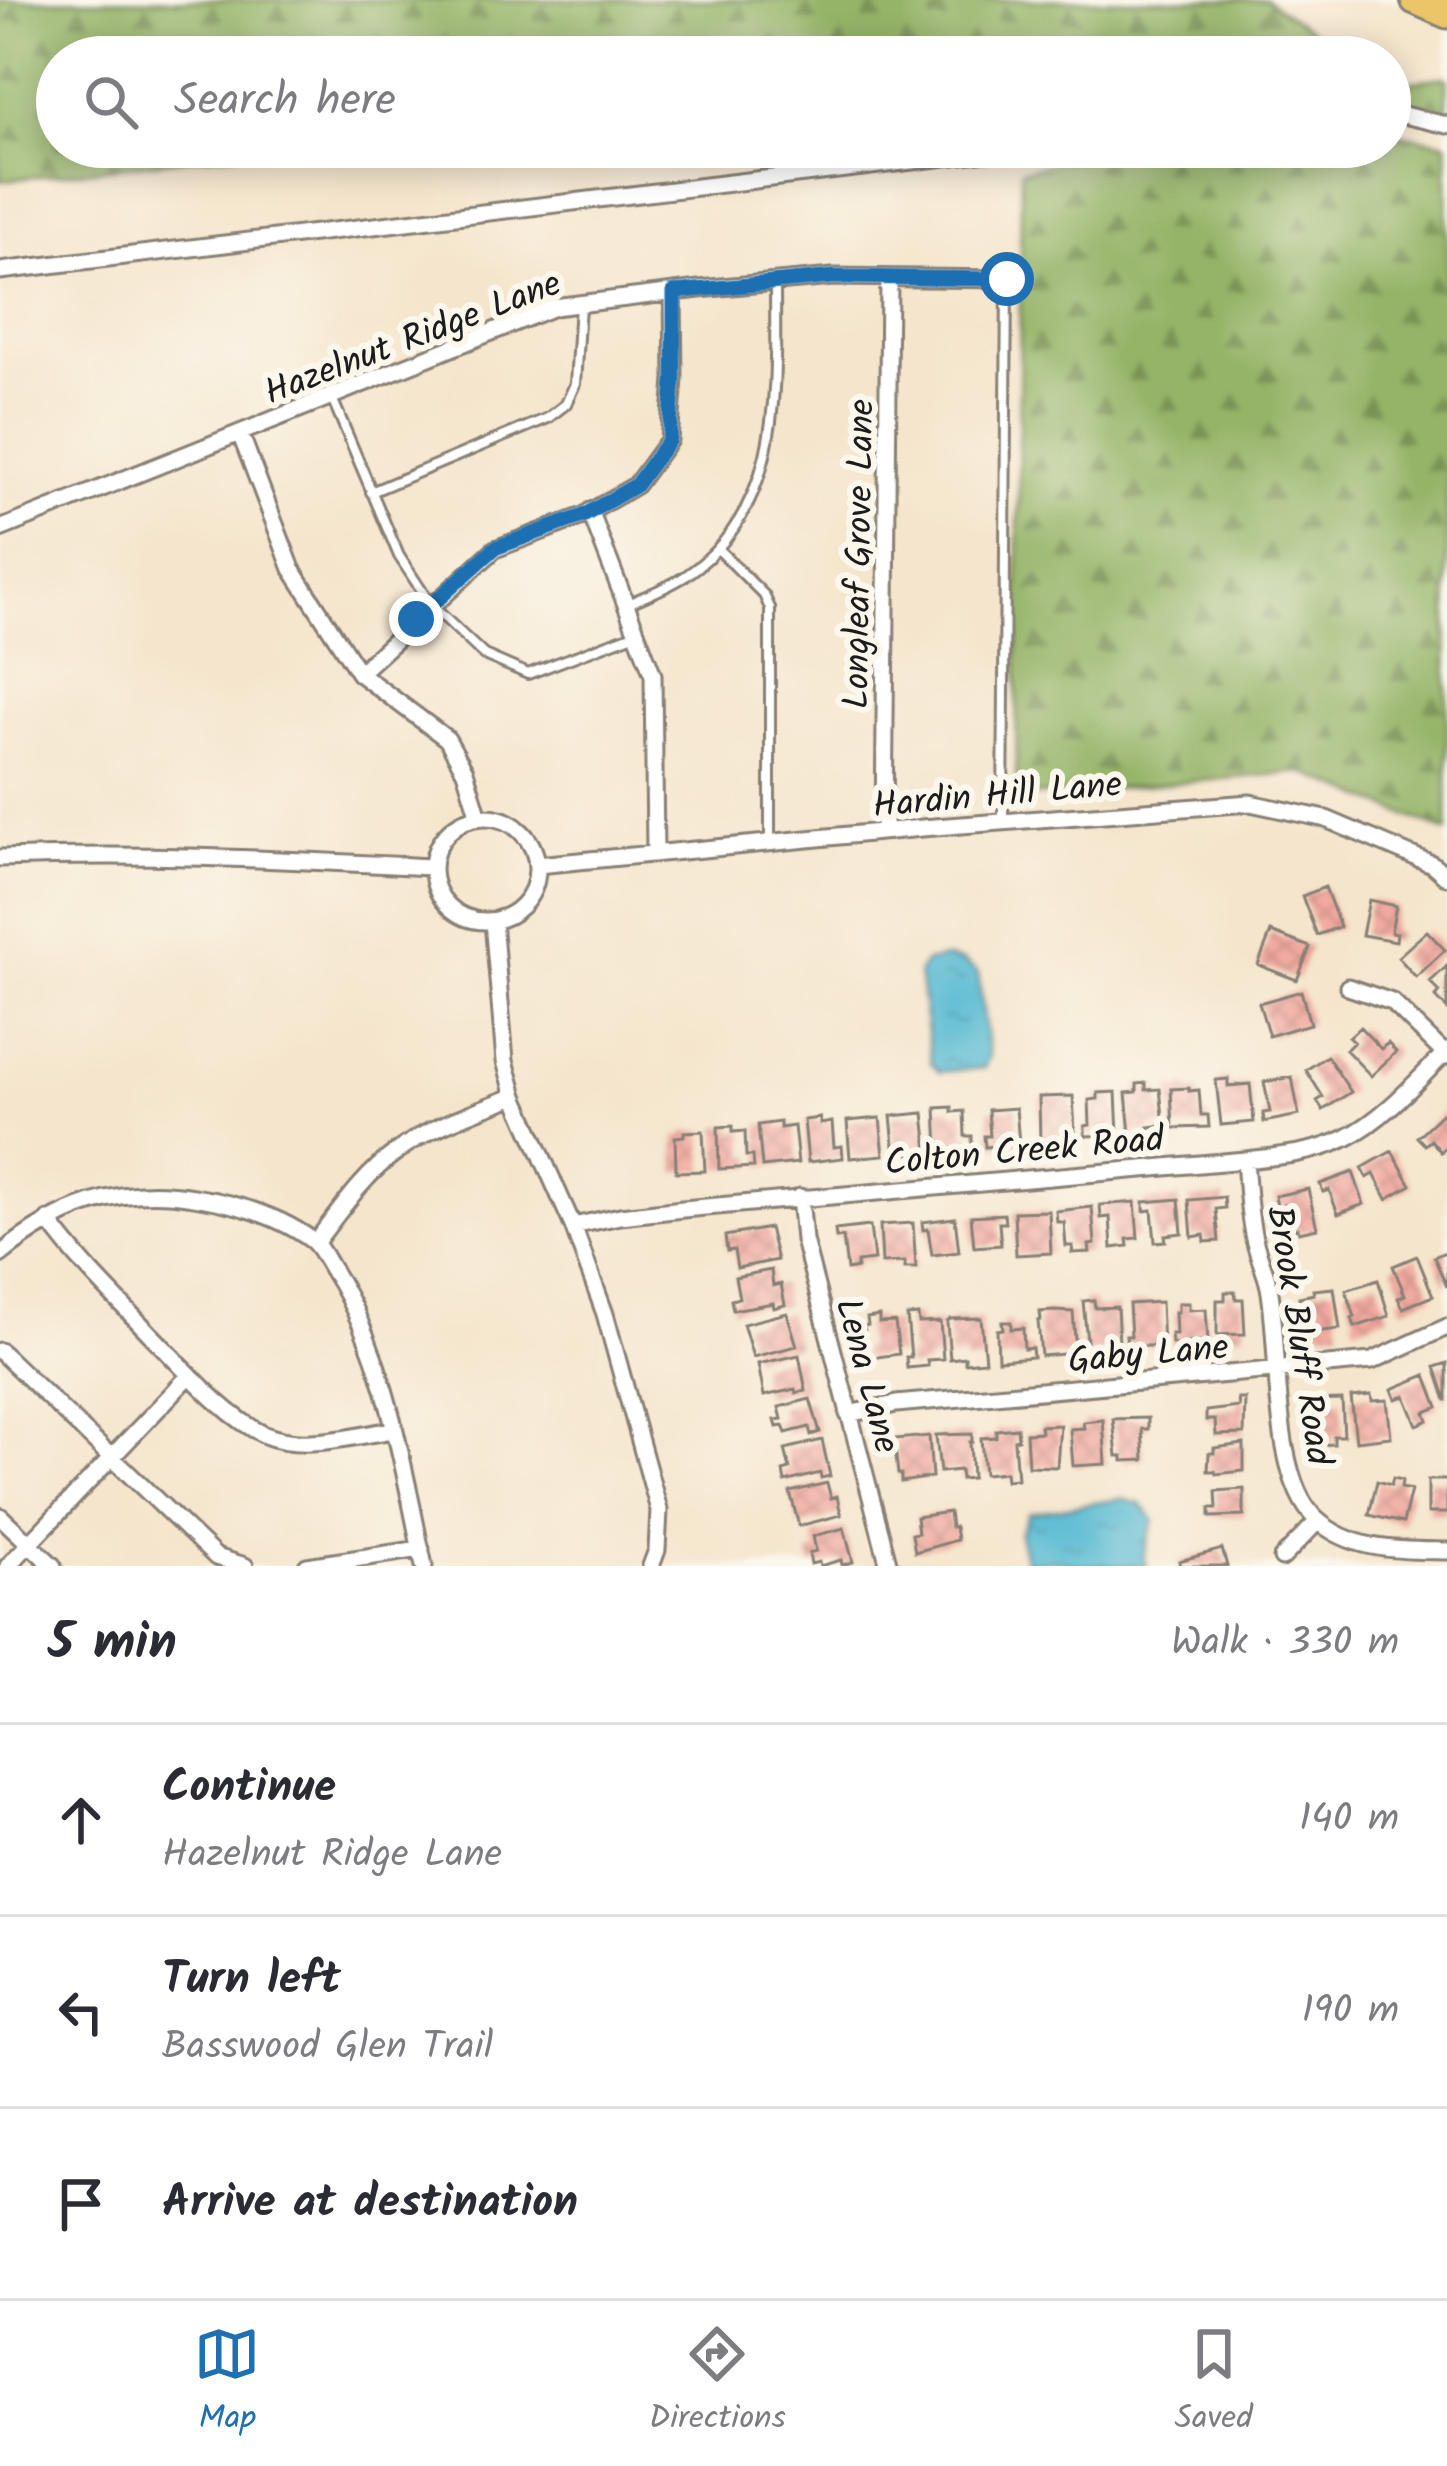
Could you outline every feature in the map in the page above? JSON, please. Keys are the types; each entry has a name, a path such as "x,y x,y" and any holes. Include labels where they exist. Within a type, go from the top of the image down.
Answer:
{"highway":[{"path":"1415,0 1447,14"}],"street":[{"path":"1411,117 1447,125"},
{"path":"0,271 855,168"},
{"name":"Hazelnut Ridge Lane","path":"0,530 554,307 833,277 1007,279"},
{"name":"Longleaf Grove Lane","path":"884,831 890,278"},
{"path":"359,674 495,548 590,511 636,485 669,440 674,292"},
{"path":"240,433 292,569 359,674 447,739 465,771 479,817"},
{"path":"590,511 652,675 655,854"},
{"name":"Hardin Hill Lane","path":"537,865 884,831 1250,803 1326,819 1432,864 1447,877"},
{"path":"479,817 512,824 525,835 537,865 531,895 521,907 494,921 478,921 450,908 434,883 433,867 442,839 465,821 479,817"},
{"path":"0,858 265,858 433,867"},
{"path":"494,921 505,1061 514,1096 573,1226 605,1314 659,1510 657,1550 651,1566"},
{"path":"1348,987 1392,1002 1446,1054"},
{"name":"Colton Creek Road","path":"573,1226 620,1216 800,1197 1245,1160 1314,1150 1348,1137 1382,1113 1446,1054"},
{"path":"315,1243 357,1187 395,1152 442,1125 514,1096"},
{"name":"Brook Bluff Road","path":"1245,1160 1253,1238 1269,1284 1290,1477 1306,1509 1318,1521"},
{"path":"0,1255 48,1220 92,1201 142,1192 212,1200 264,1215 315,1243 368,1335 423,1558 307,1566"},
{"name":"Lena Lane","path":"800,1197 804,1240 889,1566"},
{"path":"48,1220 72,1253 190,1375 235,1416 267,1436 306,1442 393,1430"},
{"name":"Gaby Lane","path":"848,1414 896,1404 1372,1361 1447,1327"},
{"path":"0,1352 216,1557 245,1566"},
{"path":"8,1566 190,1375"},
{"path":"0,1516 53,1566"},
{"path":"1282,1558 1318,1521 1364,1546 1447,1551"}],"lane":[{"path":"1003,822 1007,279"},
{"path":"627,605 685,576 718,549 753,496 767,454 775,400 776,282"},
{"path":"371,492 548,418 566,404 575,385 580,304"},
{"path":"332,396 399,556 431,605 484,655 528,674 638,632"},
{"path":"718,549 770,608 770,843"}],"green space":[{"path":"0,0 1266,0 1319,36 36,36 36,168 109,168 0,181"},
{"path":"1447,77 1447,112 1411,103 1411,81"},
{"path":"1411,136 1447,143 1447,832 1302,772 1016,797 1021,170 1411,168"}],"water":[{"path":"946,958 978,973 989,1056 984,1068 939,1072 931,1063 919,972 926,962"},
{"path":"1121,1499 1142,1504 1154,1520 1143,1558 1147,1566 1026,1562 1019,1535 1029,1513"}],"building":[{"path":"1325,887 1340,927 1317,935 1302,896"},
{"path":"1369,900 1396,906 1391,932 1397,933 1396,941 1362,935"},
{"path":"1427,931 1445,950 1416,977 1398,957"},
{"path":"1271,932 1310,947 1297,980 1258,965"},
{"path":"1447,966 1447,1009 1430,982"},
{"path":"1301,991 1310,1024 1269,1036 1259,1003"},
{"path":"1360,1027 1381,1049 1388,1043 1396,1052 1371,1076 1346,1050 1354,1042 1349,1037"},
{"path":"1327,1056 1351,1092 1323,1110 1317,1101 1323,1097 1306,1070"},
{"path":"1292,1077 1299,1115 1264,1122 1263,1113 1270,1112 1264,1082"},
{"path":"1228,1079 1228,1086 1250,1084 1254,1122 1221,1125 1216,1080"},
{"path":"1146,1083 1146,1090 1160,1089 1164,1125 1130,1134 1126,1093 1137,1092 1137,1084"},
{"path":"1171,1089 1199,1090 1201,1115 1208,1115 1209,1127 1173,1128"},
{"path":"1116,1092 1118,1135 1085,1136 1085,1126 1090,1125 1089,1100 1098,1099 1098,1093"},
{"path":"1073,1096 1075,1133 1061,1134 1062,1140 1040,1141 1039,1097"},
{"path":"952,1107 952,1112 964,1111 965,1136 972,1136 972,1148 938,1149 936,1108"},
{"path":"1016,1108 1019,1144 985,1147 984,1136 990,1136 988,1110"},
{"path":"1447,1109 1447,1146 1441,1152 1431,1140 1425,1145 1417,1137"},
{"path":"924,1113 928,1151 895,1155 891,1116"},
{"path":"820,1118 820,1124 832,1122 834,1147 842,1146 843,1158 808,1162 804,1120"},
{"path":"880,1118 884,1155 850,1158 847,1121"},
{"path":"780,1122 780,1128 794,1126 798,1163 762,1167 758,1125"},
{"path":"733,1126 733,1132 745,1131 746,1156 753,1156 754,1167 719,1169 718,1127"},
{"path":"703,1131 705,1171 676,1172 675,1137"},
{"path":"1392,1151 1411,1185 1387,1199 1374,1174 1367,1178 1362,1168"},
{"path":"1353,1172 1364,1204 1338,1214 1329,1190 1323,1192 1320,1184"},
{"path":"1308,1189 1317,1228 1289,1230 1283,1205 1277,1207 1275,1196"},
{"path":"1224,1197 1225,1208 1216,1209 1219,1241 1205,1242 1204,1235 1192,1237 1189,1200"},
{"path":"1179,1199 1182,1233 1155,1242 1152,1210 1144,1211 1144,1202"},
{"path":"1135,1202 1138,1238 1127,1239 1128,1246 1112,1248 1110,1217 1101,1218 1100,1205"},
{"path":"1092,1207 1095,1244 1089,1245 1090,1252 1072,1253 1056,1211"},
{"path":"1049,1211 1051,1253 1016,1255 1014,1212"},
{"path":"1004,1214 1005,1223 999,1223 1001,1245 974,1247 971,1216"},
{"path":"955,1218 959,1252 932,1255 928,1229 923,1230 922,1222"},
{"path":"913,1223 916,1268 905,1268 905,1262 882,1263 880,1225"},
{"path":"870,1226 874,1260 857,1262 857,1268 847,1270 843,1237 836,1238 835,1230"},
{"path":"769,1228 777,1260 737,1268 725,1236"},
{"path":"1447,1251 1447,1287 1434,1257"},
{"path":"1417,1256 1433,1296 1403,1308 1398,1298 1405,1295 1393,1266"},
{"path":"771,1270 773,1286 781,1284 785,1305 733,1310 731,1300 739,1298 735,1277"},
{"path":"1378,1280 1389,1316 1355,1327 1346,1290"},
{"path":"1334,1288 1340,1329 1305,1333 1299,1297"},
{"path":"1225,1292 1235,1292 1236,1299 1243,1299 1245,1334 1217,1335 1217,1300 1225,1300"},
{"path":"1094,1300 1095,1308 1117,1307 1119,1343 1104,1344 1104,1351 1083,1353 1082,1341 1087,1341 1083,1301"},
{"path":"1161,1302 1163,1346 1127,1346 1129,1304"},
{"path":"1178,1303 1189,1303 1189,1310 1206,1309 1208,1342 1172,1344"},
{"path":"1040,1312 1073,1312 1076,1353 1041,1356"},
{"path":"787,1313 797,1346 753,1357 743,1324"},
{"path":"918,1315 919,1323 940,1322 943,1359 907,1368 906,1357 911,1357 907,1316"},
{"path":"879,1316 879,1323 895,1322 899,1354 863,1359 862,1348 867,1348 864,1326 867,1318"},
{"path":"981,1318 985,1361 950,1359 947,1322"},
{"path":"1002,1322 1011,1322 1011,1329 1023,1328 1024,1349 1032,1348 1033,1357 998,1360 997,1330 1003,1329"},
{"path":"799,1355 806,1391 764,1396 758,1364"},
{"path":"1447,1363 1447,1400 1446,1400 1435,1367"},
{"path":"1426,1375 1438,1407 1425,1412 1428,1420 1417,1425 1405,1396 1396,1399 1392,1389"},
{"path":"1371,1395 1372,1401 1387,1400 1391,1437 1356,1441 1351,1397"},
{"path":"810,1399 820,1432 811,1435 809,1427 786,1433 783,1426 777,1427 775,1420 782,1419 779,1407"},
{"path":"1238,1399 1245,1399 1244,1434 1216,1435 1215,1420 1206,1420 1206,1411 1239,1407"},
{"path":"1342,1400 1344,1436 1334,1436 1334,1444 1318,1445 1317,1414 1307,1414 1307,1401"},
{"path":"1148,1418 1148,1429 1142,1429 1144,1460 1123,1461 1123,1456 1117,1456 1113,1419"},
{"path":"1103,1420 1106,1464 1073,1466 1070,1429"},
{"path":"1060,1425 1057,1467 1028,1466 1026,1433 1041,1432 1040,1426"},
{"path":"1017,1428 1017,1479 1006,1480 1005,1472 984,1474 981,1438 996,1437 996,1430"},
{"path":"972,1434 972,1478 961,1479 960,1470 940,1472 936,1435"},
{"path":"929,1436 932,1477 901,1482 894,1439"},
{"path":"822,1440 830,1476 821,1478 820,1473 785,1482 783,1471 790,1469 785,1449"},
{"path":"1244,1444 1244,1471 1208,1471 1214,1448"},
{"path":"1393,1478 1402,1480 1401,1488 1411,1490 1403,1523 1369,1515 1377,1481 1391,1485"},
{"path":"1428,1480 1447,1480 1447,1513 1428,1513"},
{"path":"827,1483 831,1498 837,1496 841,1515 799,1526 790,1492"},
{"path":"1244,1489 1244,1516 1210,1517 1210,1508 1217,1508 1216,1491"},
{"path":"949,1512 957,1540 915,1552 916,1517"},
{"path":"844,1528 853,1562 811,1564 809,1553 816,1551 813,1536"},
{"path":"1222,1549 1227,1566 1180,1566 1179,1561"}],"route":[{"path":"416,619 495,548 583,516 636,485 669,440 674,292 833,277 1007,279"}]}
